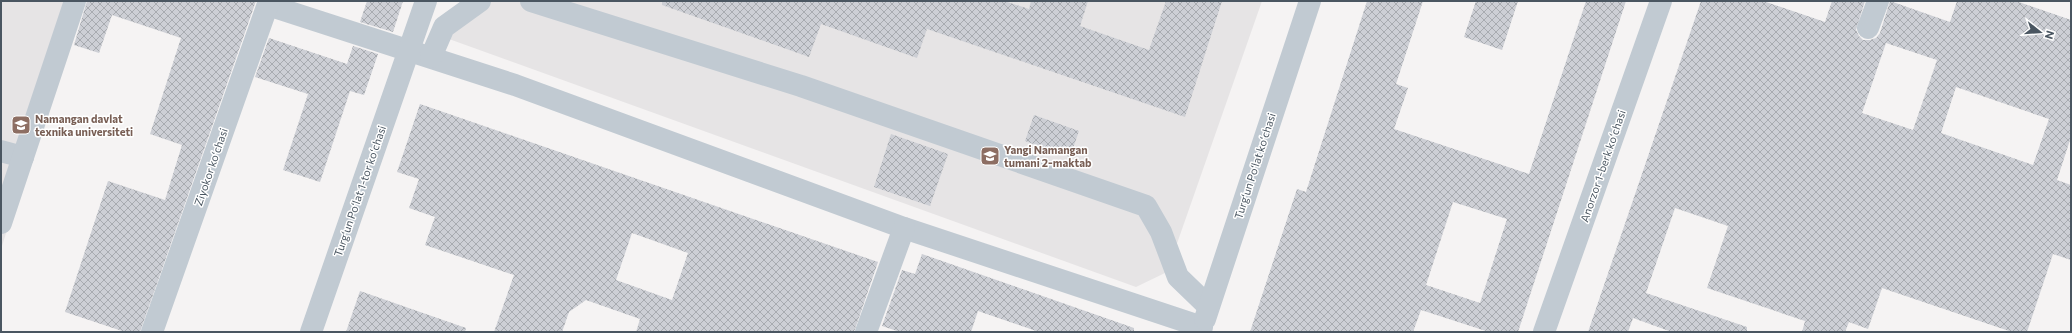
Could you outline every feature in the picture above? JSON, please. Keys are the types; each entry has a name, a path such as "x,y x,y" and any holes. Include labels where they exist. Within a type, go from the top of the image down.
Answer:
{"street":[{"path":"1,223 76,1"},
{"name":"Turgʻun Poʻlat 1-tor koʻchasi","path":"311,332 410,51 426,1"},
{"path":"431,58 444,27 480,1"},
{"path":"531,1 801,86 1146,206 1161,232 1178,277 1204,322"},
{"name":"Turgʻun Poʻlat koʻchasi","path":"1204,322 1310,1"},
{"name":"Anorzor 1-berk koʻchasi","path":"1544,332 1662,1"},
{"path":"1868,28 1878,1"},
{"path":"268,3 522,87 904,228 1204,322"},
{"name":"Ziyokor koʻchasi","path":"152,332 268,3"},
{"path":"1,151 24,158"},
{"path":"866,332 904,228"}],"shaded area":[{"name":"Namangan davlat texnika universiteti","path":"1,1 80,1 1,249"},
{"name":"Yangi Namangan tumani 2-maktab","path":"465,1 1262,1 1167,272 1136,287 449,39"}],"building":[{"path":"87,1 256,1 140,332 125,332 65,312 108,181 165,200 182,145 150,134 181,38 112,15 99,53 74,45"},
{"path":"367,1 403,1 393,32 360,22"},
{"path":"662,1 1004,1 1029,9 1031,1 1088,1 1080,26 1149,50 1166,1 1222,1 1185,117 927,29 917,58 821,24 809,57 662,5"},
{"path":"1367,1 1423,1 1396,84 1408,88 1394,129 1529,174 1586,1 1626,1 1518,332 1489,332 1421,310 1413,332 1250,332 1297,189 1306,192","holes":["1453,202 1507,219 1480,303 1426,285"]},
{"path":"1476,1 1518,1 1502,50 1464,37"},
{"path":"1701,1 1763,1 1825,22 1832,1 1865,1 1856,30 1863,40 1876,38 1880,33 1890,1 1950,22 1957,1 2016,1 2071,20 2071,137 2057,180 2071,185 2071,260 2053,254 2027,332 2012,332 1882,288 1868,329 1849,322 1845,332 1802,332 1805,321 1707,288 1728,226 1675,208 1646,293 1747,327 1747,332 1672,332 1633,318 1628,332 1588,332","holes":["1886,43 1937,60 1913,130 1862,113","1956,87 2049,119 2033,165 1941,133"]},
{"path":"269,38 347,64 353,46 378,54 364,95 350,91 320,182 283,170 308,94 255,77"},
{"path":"420,104 878,262 854,332 636,332 640,319 586,300 569,312 562,332 494,332 514,275 425,245 435,217 409,208 419,179 397,172","holes":["632,233 688,253 672,300 616,280"]},
{"path":"1034,115 1079,131 1070,157 1025,141"},
{"path":"891,134 948,154 930,206 874,187"},
{"path":"922,254 1134,328 1134,332 1039,332 978,311 971,332 900,332 882,326 902,270 915,274"},
{"path":"360,291 466,328 465,332 346,332"}],"place":[{"name":"Namangan davlat texnika universiteti","path":"21,125"},
{"name":"Yangi Namangan tumani 2-maktab","path":"990,156"}]}
